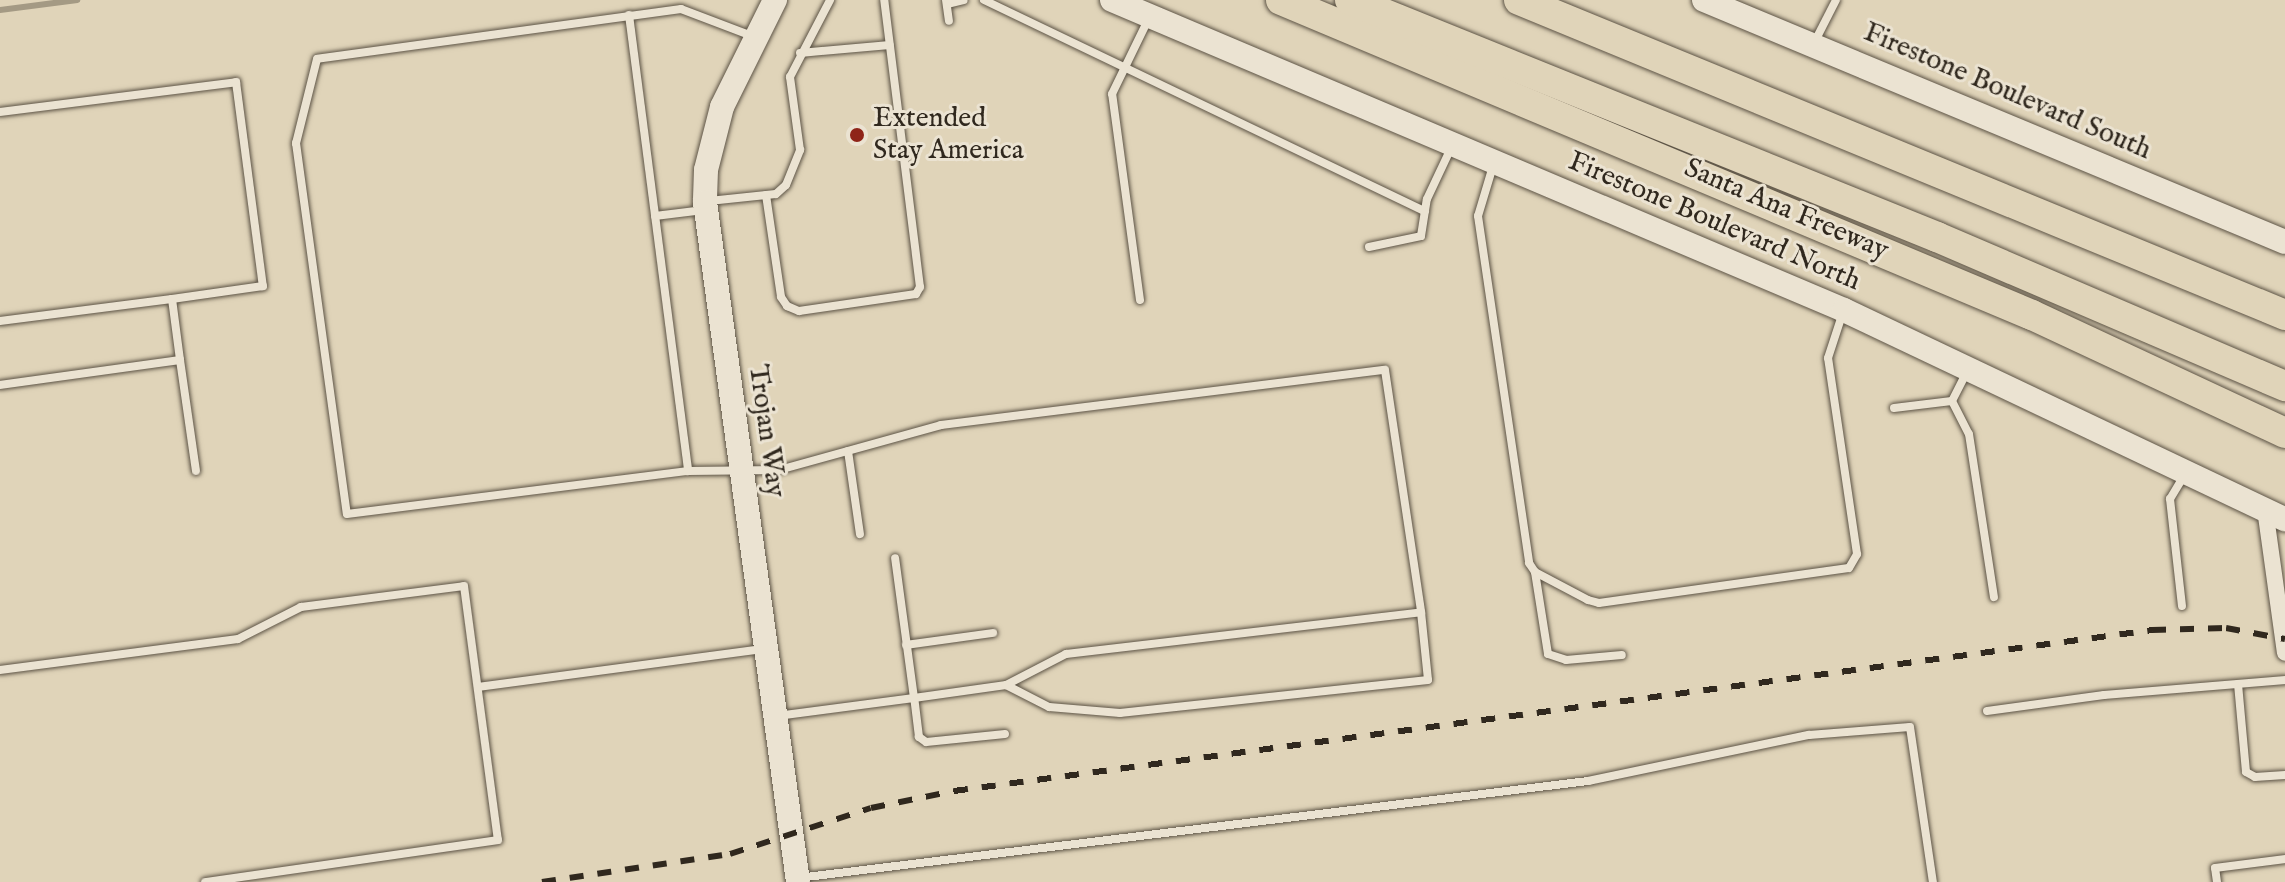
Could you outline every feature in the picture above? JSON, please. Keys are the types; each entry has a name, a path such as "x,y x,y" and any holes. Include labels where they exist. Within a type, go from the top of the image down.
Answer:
{"highway":[{"name":"Santa Ana Freeway","path":"1281,0 2032,315 2285,433"},
{"path":"1350,0 1937,237 2285,386"},
{"path":"1519,0 2285,315"},
{"path":"2239,294 2285,300"}],"street":[{"name":"Trojan Way","path":"775,0 722,107 706,170 705,206 798,880"},
{"name":"Firestone Boulevard North","path":"1112,0 1844,310 2275,514"},
{"name":"Firestone Boulevard South","path":"1704,0 2285,242"},
{"path":"2275,514 2285,653"}],"lane":[{"path":"655,216 766,195 786,185 795,169 800,150 790,77 830,0"},
{"path":"766,195 781,297 787,306 799,311 916,294 920,287 884,0"},
{"path":"949,21 946,2 964,0"},
{"path":"984,0 1425,211"},
{"path":"1814,44 1836,0"},
{"path":"757,38 681,9 317,59 296,143 347,514 688,471 741,468 779,470 941,425 1385,370 1421,612 1428,680 1120,713 1049,707 1006,685"},
{"path":"1140,300 1112,94 1151,14"},
{"path":"629,15 688,471"},
{"path":"800,53 890,45"},
{"path":"0,112 236,82 263,286 0,321"},
{"path":"1369,247 1412,241 1421,236 1425,211 1454,143"},
{"path":"1495,161 1478,216 1529,563 1535,572 1548,654 1566,660 1622,655"},
{"path":"172,299 196,471"},
{"path":"1535,572 1599,603 1849,568 1857,554 1828,358 1844,310"},
{"path":"0,385 180,360"},
{"path":"1952,401 1968,368"},
{"path":"1894,408 1952,401"},
{"path":"1952,401 1969,434 1994,597"},
{"path":"848,451 860,534"},
{"path":"2182,606 2170,499 2186,471"},
{"path":"895,558 919,737 926,742 1005,734"},
{"path":"0,670 238,639 301,607 464,586 498,840 205,882"},
{"path":"776,716 1006,685 1066,654 1421,612"},
{"path":"906,645 993,633"},
{"path":"478,687 767,649"},
{"path":"1987,711 2285,680"},
{"path":"2238,684 2246,772 2255,777 2285,775"},
{"path":"798,880 1588,781 1809,735 1910,727 1933,882"},
{"path":"2217,882 2215,868 2285,859"}],"waterway":[{"path":"0,10 77,0"}],"railway":[{"path":"542,882 730,854 871,808 954,791 2152,630 2226,628 2285,639"}],"place":[{"name":"Extended Stay America","path":"857,135"}]}
